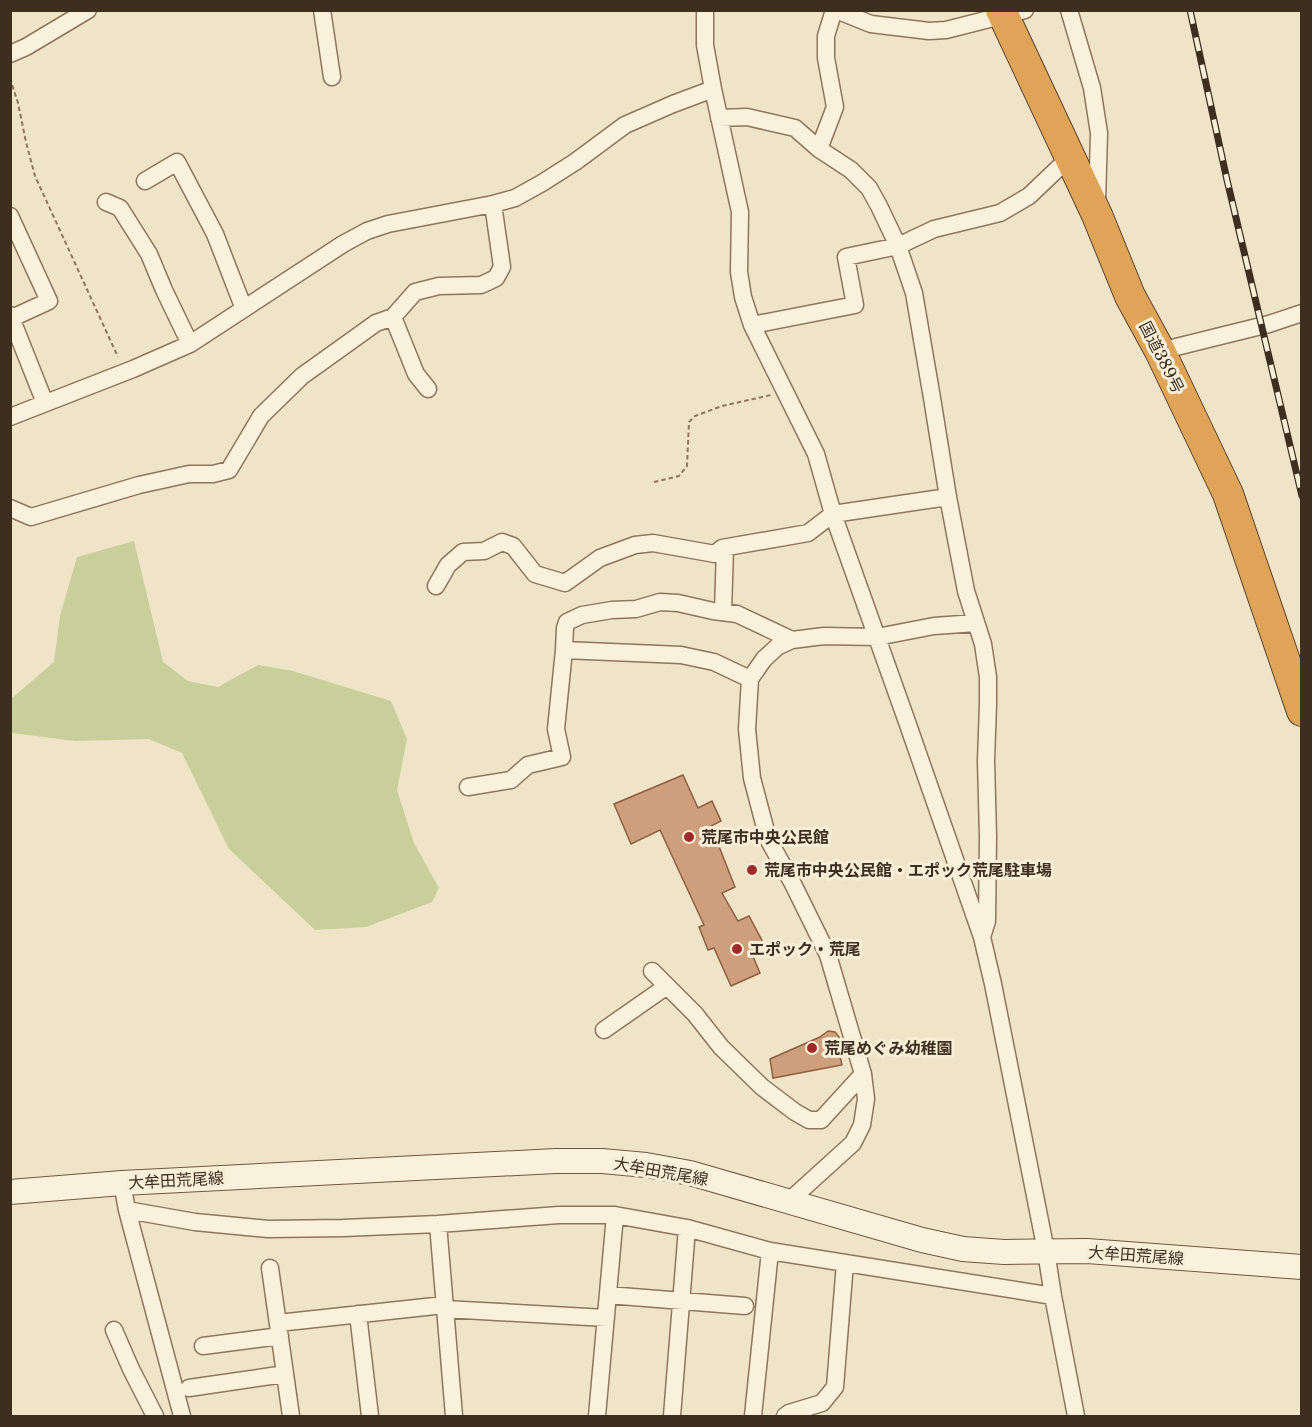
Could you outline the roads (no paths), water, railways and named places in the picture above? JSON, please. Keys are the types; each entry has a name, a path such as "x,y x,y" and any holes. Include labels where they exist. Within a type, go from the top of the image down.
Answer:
{"highway":[{"name":"国道389号","path":"1010,12 1130,296 1160,351 1227,494 1302,711"}],"main road":[{"name":"大牟田荒尾線","path":"10,1192 122,1183 556,1161 602,1161 646,1165 690,1173 922,1240 963,1249 1004,1252 1087,1251 1302,1267"}],"street":[{"path":"10,54 88,10"},
{"path":"321,10 332,77"},
{"path":"705,10 705,45 740,212 739,272 743,297 752,325 816,454 833,514 982,938 1046,1251 1076,1416"},
{"path":"819,149 835,107 826,58 826,36 835,10 871,24 929,32 946,30 1010,12"},
{"path":"1069,10 1092,88 1099,133 1097,215"},
{"path":"10,417 190,344 343,244 367,231 388,224 515,198 575,162 625,125 713,89"},
{"path":"719,118 747,117 795,128 819,149 851,170 869,188 879,206 898,246 914,293 966,591 983,644 988,677 987,921 982,938"},
{"path":"752,325 855,305 846,257 898,246 934,229 1000,213 1029,196 1070,157"},
{"path":"145,181 177,162 215,234 244,309"},
{"path":"106,202 120,208 150,254 164,290 190,344"},
{"path":"10,508 31,517 139,484 189,474 213,474 229,470 261,416 302,376 376,323 393,317 415,292 439,285 481,285 496,278 502,267 493,204"},
{"path":"10,216 49,301 11,317 45,403"},
{"path":"1160,351 1269,324 1302,313"},
{"path":"393,317 416,374 428,389"},
{"path":"436,586 448,565 463,552 484,550 502,542 513,546 535,574 565,583 600,558 635,545 653,543 715,554 722,548 808,533 833,514 948,497"},
{"path":"723,612 725,548"},
{"path":"468,787 511,780 528,765 562,757 556,729 565,628 567,622 582,615 636,609 660,602 678,603 737,614 792,640"},
{"path":"788,1202 853,1143 862,1125 866,1099 864,1074 828,955 768,839 752,778 747,729 750,679 764,659 777,647 792,640 824,636 877,637 934,626 976,623"},
{"path":"564,650 681,655 714,662 750,679"},
{"path":"652,971 695,1014 721,1047 762,1087 809,1120 821,1119 864,1074"},
{"path":"604,1030 667,986"},
{"path":"122,1183 127,1210 182,1416"},
{"path":"127,1210 195,1222 268,1228 343,1228 559,1215 615,1215 687,1228 770,1251 1053,1296"},
{"path":"597,1416 615,1215"},
{"path":"438,1224 454,1416"},
{"path":"672,1416 687,1228"},
{"path":"753,1416 770,1251"},
{"path":"785,1416 822,1403 835,1387 845,1263"},
{"path":"270,1268 291,1416"},
{"path":"608,1295 746,1306"},
{"path":"203,1346 358,1314 445,1307 606,1318"},
{"path":"358,1314 370,1416"},
{"path":"114,1330 155,1416"},
{"path":"189,1388 285,1374"}],"railway":[{"path":"1190,10 1227,180 1302,496"}],"place":[{"name":"荒尾市中央公民館","path":"689,837"},
{"name":"荒尾市中央公民館・エポック荒尾駐車場","path":"752,870"},
{"name":"エポック・荒尾","path":"737,949"},
{"name":"荒尾めぐみ幼稚園","path":"812,1048"}]}
